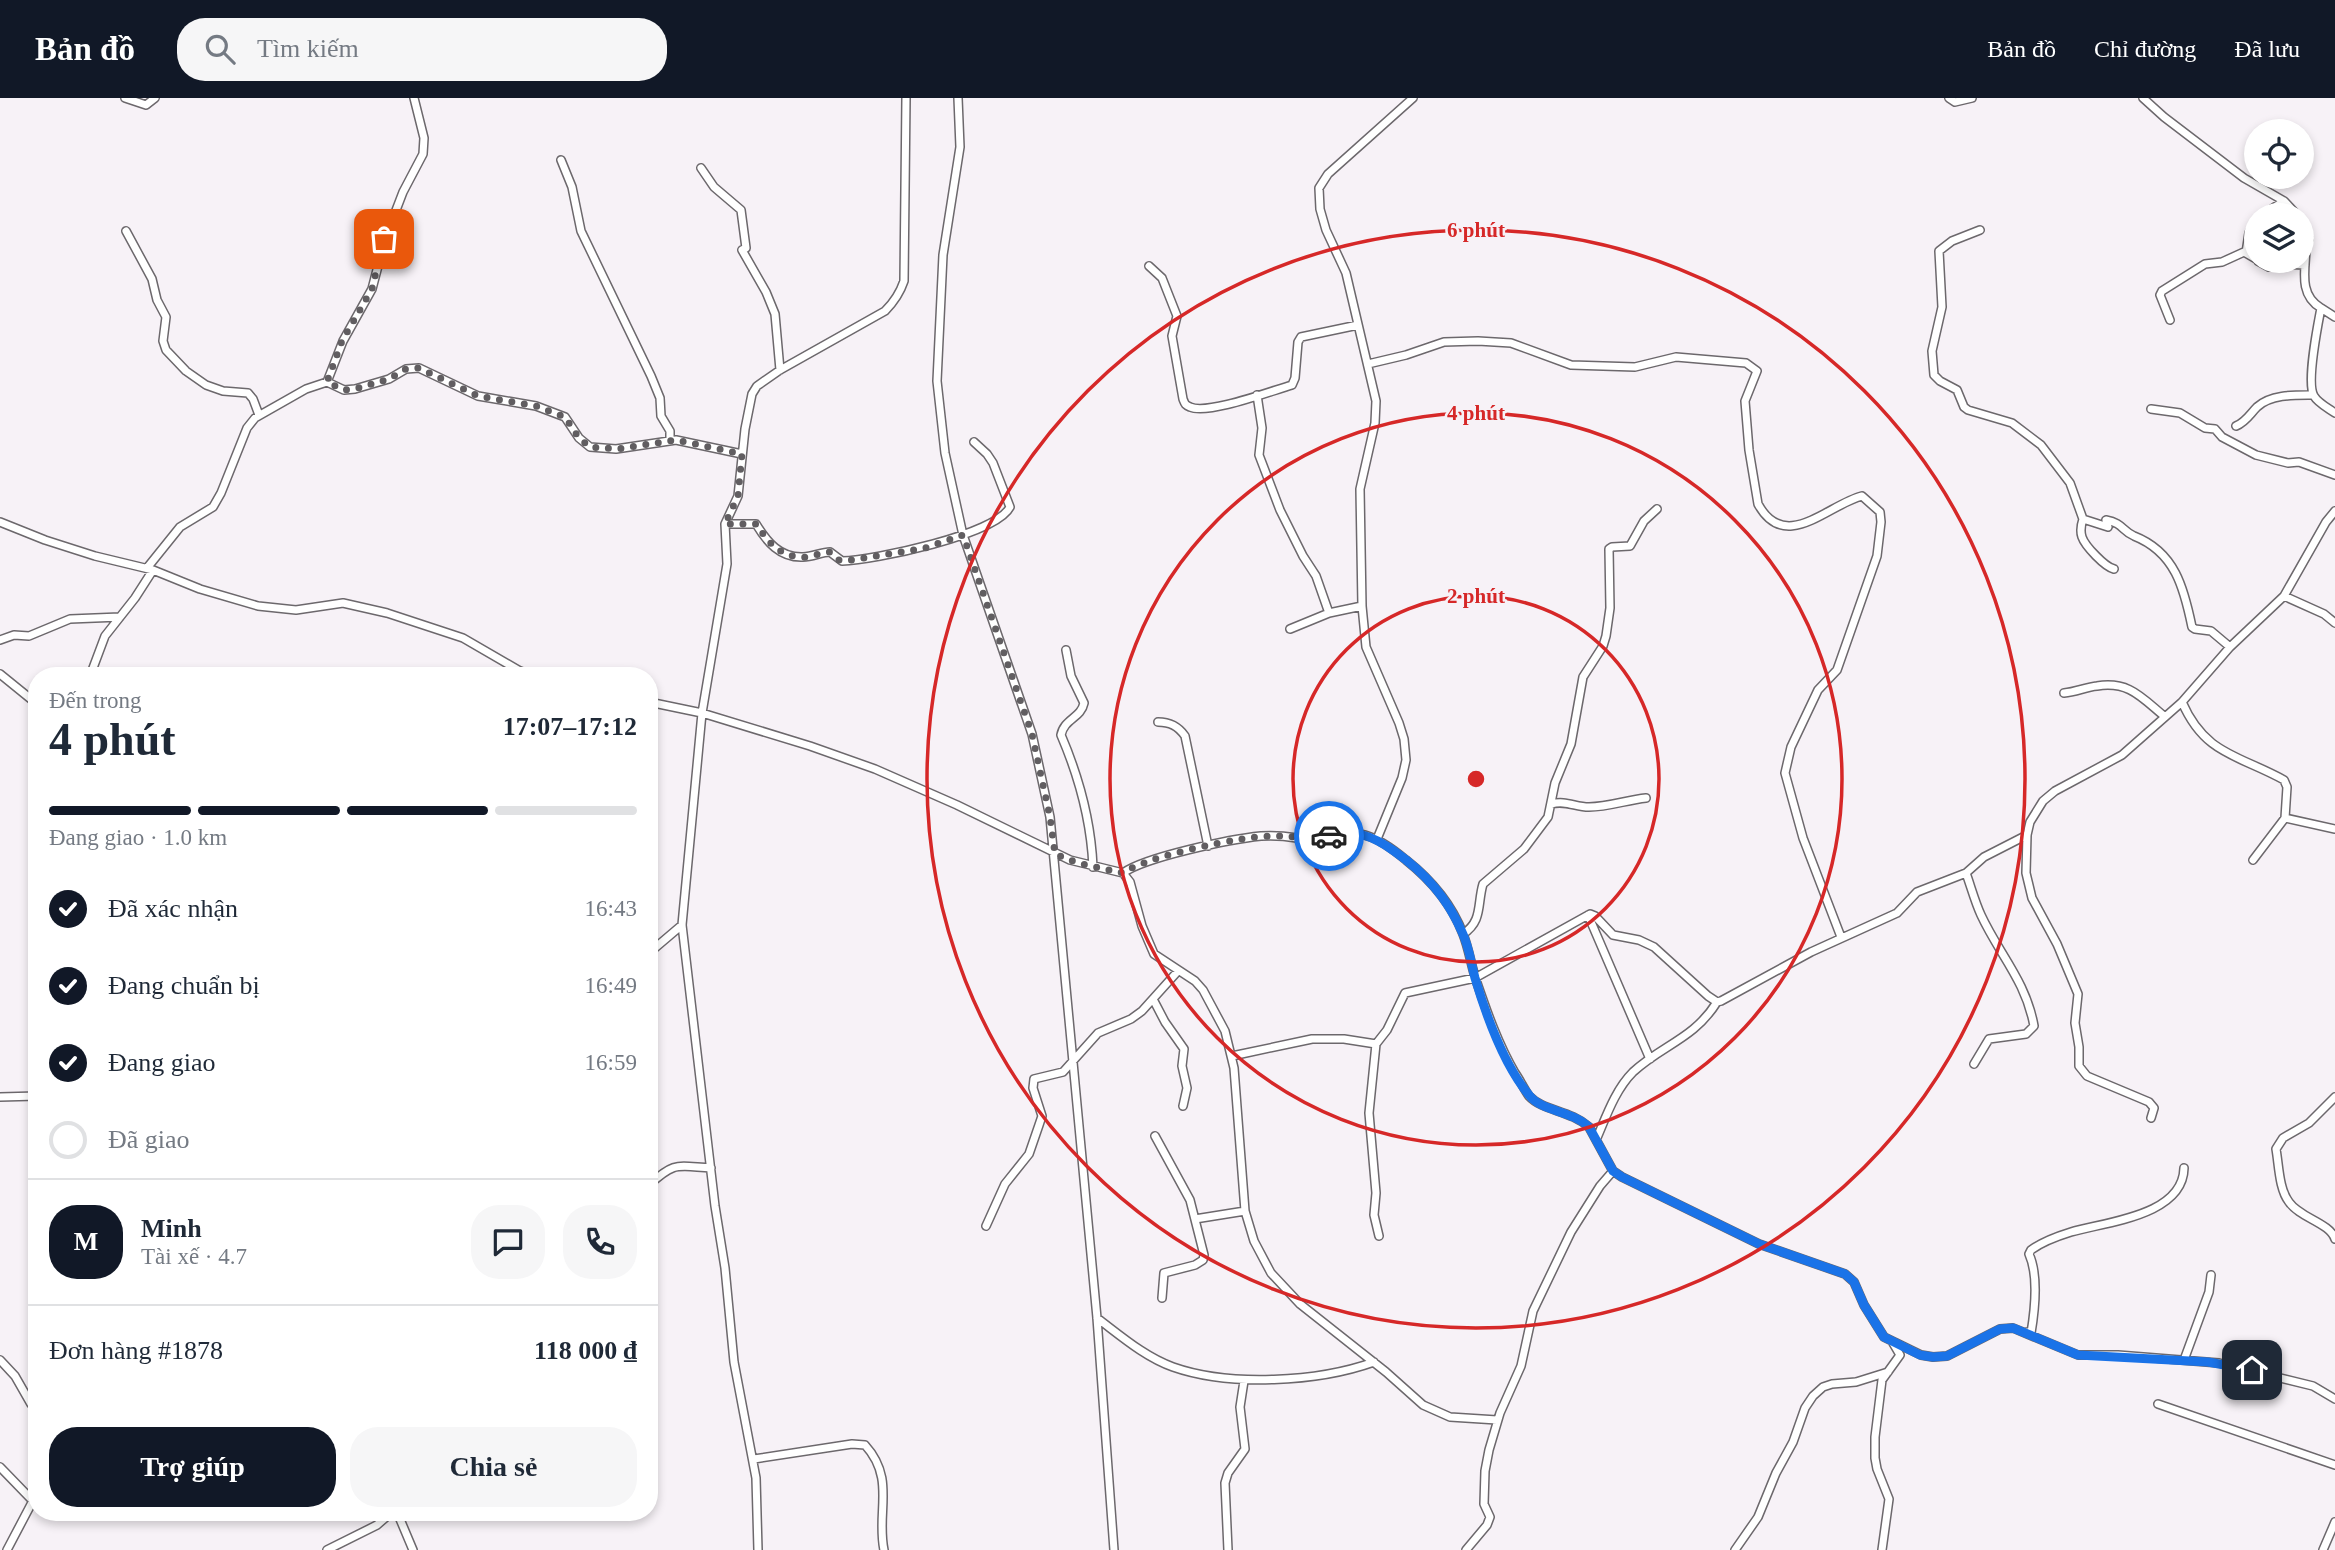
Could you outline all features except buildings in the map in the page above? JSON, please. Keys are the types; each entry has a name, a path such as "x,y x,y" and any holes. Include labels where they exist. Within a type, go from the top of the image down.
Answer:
{"street":[{"path":"125,98 146,105 155,98"},
{"path":"327,382 342,341 372,289 384,239 403,192 423,154 424,138 414,98"},
{"path":"758,1550 758,1496 754,1459 734,1362 725,1268 682,925 702,713 727,564 725,524 738,496 752,394 757,386 779,370 886,311 904,281 906,98"},
{"path":"958,98 960,147 943,255 937,381 945,453 963,535 1032,734 1050,817 1097,1318 1114,1550"},
{"path":"1377,839 1402,778 1406,751 1393,710 1366,648 1362,606 1360,489 1376,411 1374,388 1346,272 1326,230 1320,209 1319,188 1328,174 1346,156 1413,98"},
{"path":"1950,98 1955,102 1972,98"},
{"path":"2143,98 2244,178 2284,201 2281,203"},
{"path":"561,160 572,187 581,231 651,376 660,398 661,415 670,430 670,440"},
{"path":"701,168 714,187 741,210 746,248 742,250 775,314 779,370"},
{"path":"1980,230 1952,241 1939,251 1942,307 1932,351 1934,375 1957,390 1968,410 2012,423 2041,445 2070,483 2082,519 2081,531 2085,542 2103,565 2114,569"},
{"path":"126,231 152,279 157,300 166,317 163,341 166,350 186,371 206,385 223,391 248,393 259,415"},
{"path":"2170,320 2160,295 2162,291 2205,264 2222,262 2244,254"},
{"path":"1149,266 1162,278 1177,316 1173,341 1182,399 1186,405 1201,409 1216,407 1294,382 1298,342 1303,336 1358,325"},
{"path":"2305,273 2306,293 2311,301 2335,317"},
{"path":"2313,395 2312,362 2321,308"},
{"path":"1368,364 1444,342 1458,341 1511,343 1571,365 1635,367 1676,357 1746,363 1757,371 1745,401 1750,458 1758,504 1762,511 1781,524 1804,524 1862,496 1880,512 1877,556 1837,670 1818,690 1791,747 1785,773 1803,838 1841,937"},
{"path":"93,667 105,636 135,598 150,569 180,527 213,507 222,493 247,428 259,415 306,389 327,382 344,390 355,389 389,379 406,369 419,368 478,396 536,406 565,417 579,438 590,447 617,449 670,440 742,454"},
{"path":"1256,395 1262,428 1259,455 1294,538 1316,576 1329,613"},
{"path":"2236,426 2244,422 2262,403 2287,395 2313,395 2335,413"},
{"path":"2151,409 2180,413 2205,428 2215,429 2221,437 2262,457 2302,463 2335,475"},
{"path":"725,524 757,524 765,540 782,553 792,556 804,557 830,552 842,561 925,548 963,535 1004,515 1010,507 993,463 974,442"},
{"path":"1463,933 1475,925 1478,919 1483,884 1524,849 1548,817 1555,783 1571,744 1583,677 1604,646 1610,608 1609,549 1630,547 1644,521 1657,509"},
{"path":"2151,1118 2154,1108 2149,1102 2087,1076 2080,1070 2075,1023 2078,994 2057,944 2032,898 2026,873 2027,835 2043,801 2072,780 2122,755 2182,702 2230,647 2284,596 2335,511"},
{"path":"2082,519 2108,527 2106,520 2121,524 2132,535 2140,537 2160,553 2173,566 2182,586 2192,626 2195,629 2211,631 2230,647"},
{"path":"0,522 45,540 95,556 150,569 200,589 258,606 296,610 344,603 387,613 463,638 511,667"},
{"path":"2284,596 2324,614 2335,623"},
{"path":"1290,629 1329,613 1362,606"},
{"path":"0,640 14,635 29,636 70,619 120,617"},
{"path":"1066,650 1071,676 1084,703 1080,713 1064,724 1061,735 1073,765 1092,841 1093,867"},
{"path":"0,674 28,697"},
{"path":"2064,693 2078,692 2094,686 2122,685 2138,694 2164,716"},
{"path":"2182,702 2194,726 2208,741 2284,780 2287,787 2285,818 2253,860"},
{"path":"658,704 702,713 875,769 1055,854 1093,867 1123,873 1130,882 1148,944 1160,960 1195,981 1203,990 1225,1031 1232,1056 1245,1211 1254,1241 1270,1273 1300,1304 1413,1398 1439,1413 1497,1420"},
{"path":"1158,722 1172,724 1185,736 1202,828 1208,846"},
{"path":"1551,804 1568,802 1595,807 1646,798"},
{"path":"2285,818 2335,829"},
{"path":"1123,873 1137,865 1259,836 1284,835 1313,839 1350,832 1377,839 1406,860 1443,898 1463,933 1475,978 1499,1044 1527,1093 1539,1104 1578,1118 1589,1127 1613,1171 1759,1244 1845,1274 1854,1282 1873,1322 1884,1337 1893,1343 1920,1355 1941,1358 2000,1329 2013,1328 2078,1355 2219,1363 2313,1387 2335,1399"},
{"path":"1596,1140 1615,1098 1633,1073 1691,1032 1709,1015 1717,1002 1841,937 1897,913 1917,892 1966,873 1984,857 2027,835"},
{"path":"1966,873 1981,915 2020,984 2034,1026 2026,1034 1989,1039 1974,1064"},
{"path":"1379,1236 1374,1215 1376,1193 1369,1113 1376,1044 1387,1030 1405,993 1475,978 1588,915 1595,916 1615,936 1648,943 1717,1002"},
{"path":"1588,915 1650,1059"},
{"path":"658,945 682,925"},
{"path":"986,1226 1006,1184 1029,1154 1042,1116 1033,1088 1034,1079 1063,1072 1098,1033 1142,1012 1178,971"},
{"path":"1153,999 1165,1023 1184,1049 1182,1066 1187,1088 1182,1106"},
{"path":"1232,1056 1312,1039 1343,1039 1376,1044"},
{"path":"0,1097 28,1096"},
{"path":"2335,1097 2308,1123 2283,1138 2276,1149 2282,1187 2288,1201 2303,1216 2332,1231 2335,1239"},
{"path":"1155,1136 1190,1200 1204,1255 1203,1260 1195,1265 1164,1273 1162,1297"},
{"path":"658,1177 668,1168 678,1166 711,1168"},
{"path":"2023,1332 2031,1333 2033,1324 2035,1272 2029,1254 2031,1250 2073,1231 2125,1219 2157,1207 2169,1200 2184,1168"},
{"path":"1466,1550 1487,1525 1490,1517 1484,1504 1485,1471 1497,1420 1521,1366 1530,1321 1540,1294 1571,1232 1600,1186 1613,1171"},
{"path":"1195,1219 1245,1211"},
{"path":"2184,1360 2209,1292 2211,1275"},
{"path":"1097,1318 1129,1344 1172,1367 1212,1377 1244,1381 1324,1375 1374,1363"},
{"path":"1882,1550 1889,1499 1877,1469 1874,1446 1882,1380 1900,1354 1893,1343"},
{"path":"0,1360 15,1376 28,1399"},
{"path":"1735,1550 1758,1517 1776,1473 1793,1442 1805,1408 1813,1396 1823,1387 1832,1384 1856,1382 1888,1372"},
{"path":"1228,1550 1225,1483 1245,1449 1240,1407 1244,1381"},
{"path":"2158,1404 2335,1465"},
{"path":"754,1459 852,1444 865,1445 875,1459 885,1489 881,1533 884,1550"},
{"path":"0,1467 28,1491"},
{"path":"7,1550 28,1508"},
{"path":"327,1550 383,1521"},
{"path":"399,1521 413,1550"},
{"path":"2323,1550 2335,1522"}],"way so far":[{"path":"384,239 372,289 342,341 327,382 338,388 344,390 374,385 406,369 419,368 478,396 536,406 565,417 579,438 590,447 617,449 676,440 742,454 738,496 725,524 757,524 765,540 782,553 792,556 804,557 830,552 839,560 846,561 925,548 963,535 1032,734 1055,854 1078,863 1123,873 1137,865 1259,836 1284,835 1299,839 1329,836"}],"route":[{"path":"1329,836 1350,832 1377,839 1413,866 1443,898 1463,933 1475,978 1499,1044 1530,1097 1539,1104 1573,1115 1584,1122 1613,1171 1622,1177 1759,1244 1851,1278 1873,1322 1889,1341 1920,1355 1941,1358 2000,1329 2013,1328 2078,1355 2118,1355 2208,1362 2252,1370"}]}
